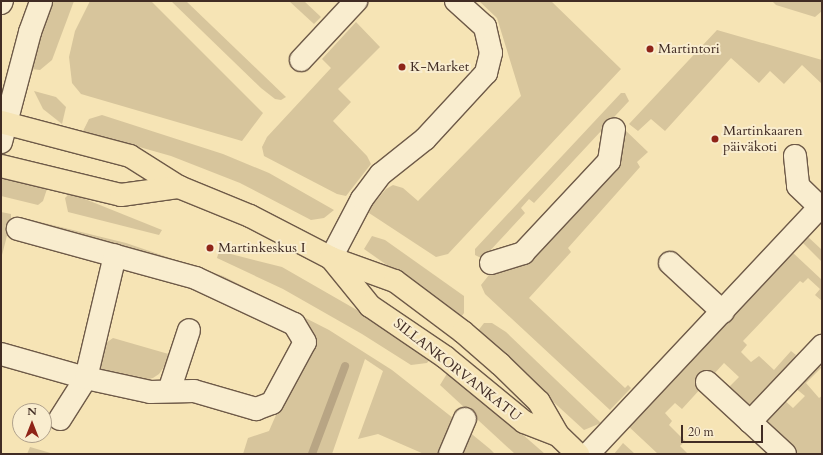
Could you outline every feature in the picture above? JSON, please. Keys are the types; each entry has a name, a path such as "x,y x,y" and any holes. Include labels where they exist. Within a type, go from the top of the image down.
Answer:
{"main road":[{"name":"SILLANKORVANKATU","path":"3,129 130,156 179,188 250,216 331,258 394,281 463,332 539,402 558,435 578,454"},
{"name":"SILLANKORVANKATU","path":"1,166 121,195 179,188"},
{"name":"SILLANKORVANKATU","path":"331,258 370,306 445,358 524,422 558,435"}],"street":[{"path":"3,129 30,32 41,1"},
{"path":"301,60 356,1"},
{"path":"331,258 362,199 381,174 425,139 486,73 491,53 485,27 456,1"},
{"path":"491,263 523,253 609,161 614,129"},
{"path":"588,454 821,208 798,186 795,156"},
{"path":"1,354 86,378 150,392 194,391 256,410 272,403 305,342 294,324 196,278 18,228"},
{"path":"60,420 86,378 115,255"},
{"path":"670,263 723,312"},
{"path":"169,391 189,330"},
{"path":"750,422 820,351"},
{"path":"707,382 785,454"},
{"path":"450,454 465,419"}],"shaded area":[{"path":"53,1 74,1 52,60 40,70 31,69 44,17"},
{"path":"90,1 151,1 263,113 242,141 81,94 72,83 69,57 75,31"},
{"path":"171,1 186,1 286,97 281,100 275,99 261,88"},
{"path":"289,1 304,1 321,17 314,24"},
{"path":"479,1 551,1 621,69 448,254 436,257 369,213 370,208 386,189 393,185 403,188 418,201 521,96 497,18"},
{"path":"772,1 822,1 822,11 815,17 776,5"},
{"path":"356,22 380,47 338,89 351,102 333,121 367,156 371,164 346,196 337,194 264,156 262,147 267,137 331,68 322,59"},
{"path":"717,30 822,60 822,84 802,65 784,84 770,71 759,83 731,58 665,131 651,119 638,131 629,124"},
{"path":"34,91 56,97 66,107 62,124 43,109"},
{"path":"621,93 625,93 629,101 534,203 529,199 521,208 525,213 486,255 481,258 475,255 475,249"},
{"path":"102,115 223,154 269,173 334,210 324,218 311,220 240,183 171,156 83,131 89,119"},
{"path":"624,129 648,152 637,162 640,167 568,248 571,252 529,298 625,388 628,385 631,388 610,410 485,294 481,285 501,260"},
{"path":"1,178 47,189 43,201 38,205 1,196"},
{"path":"70,193 162,230 159,235 68,212 65,198"},
{"path":"1,212 11,214 11,220 1,259"},
{"path":"28,219 126,243 223,276 329,330 392,370 458,422 444,454 424,454 378,434 358,439 383,371 365,359 332,454 243,454 248,438 269,431 286,392 303,326 22,224"},
{"path":"806,235 822,250 822,262 800,240"},
{"path":"372,236 385,240 464,296 464,313 461,317 364,249"},
{"path":"219,251 282,267 376,321 430,359 427,363 411,365 362,334 283,289 217,258"},
{"path":"791,251 822,280 822,301 815,295 820,289 808,278 803,283 800,281 743,341 747,345 741,352 751,362 759,356 774,370 791,351 796,355 789,364 793,368 753,407 746,406 726,390 739,377 724,363 682,409 675,403 665,413 672,421 669,425 685,441 680,446 688,454 658,454 627,425"},
{"path":"484,323 492,323 506,332 601,423 584,430 477,332"},
{"path":"113,338 172,355 159,374 153,378 144,380 103,373 97,365 100,347"},
{"path":"815,366 822,367 806,383 819,398 822,396 822,454 798,454 765,423 765,417 783,399 793,408 805,396 794,387"},
{"path":"448,372 481,398 545,454 515,454 440,385"},
{"path":"468,431 490,449 495,454 456,454"},
{"path":"623,443 635,454 614,454"},
{"path":"30,447 54,454 27,454"}],"waterway":[{"path":"312,454 345,366"}],"place":[{"name":"Martintori","path":"650,49"},
{"name":"K-Market","path":"402,67"},
{"name":"Martinkaaren päiväkoti","path":"715,139"},
{"name":"Martinkeskus I","path":"210,248"}]}
